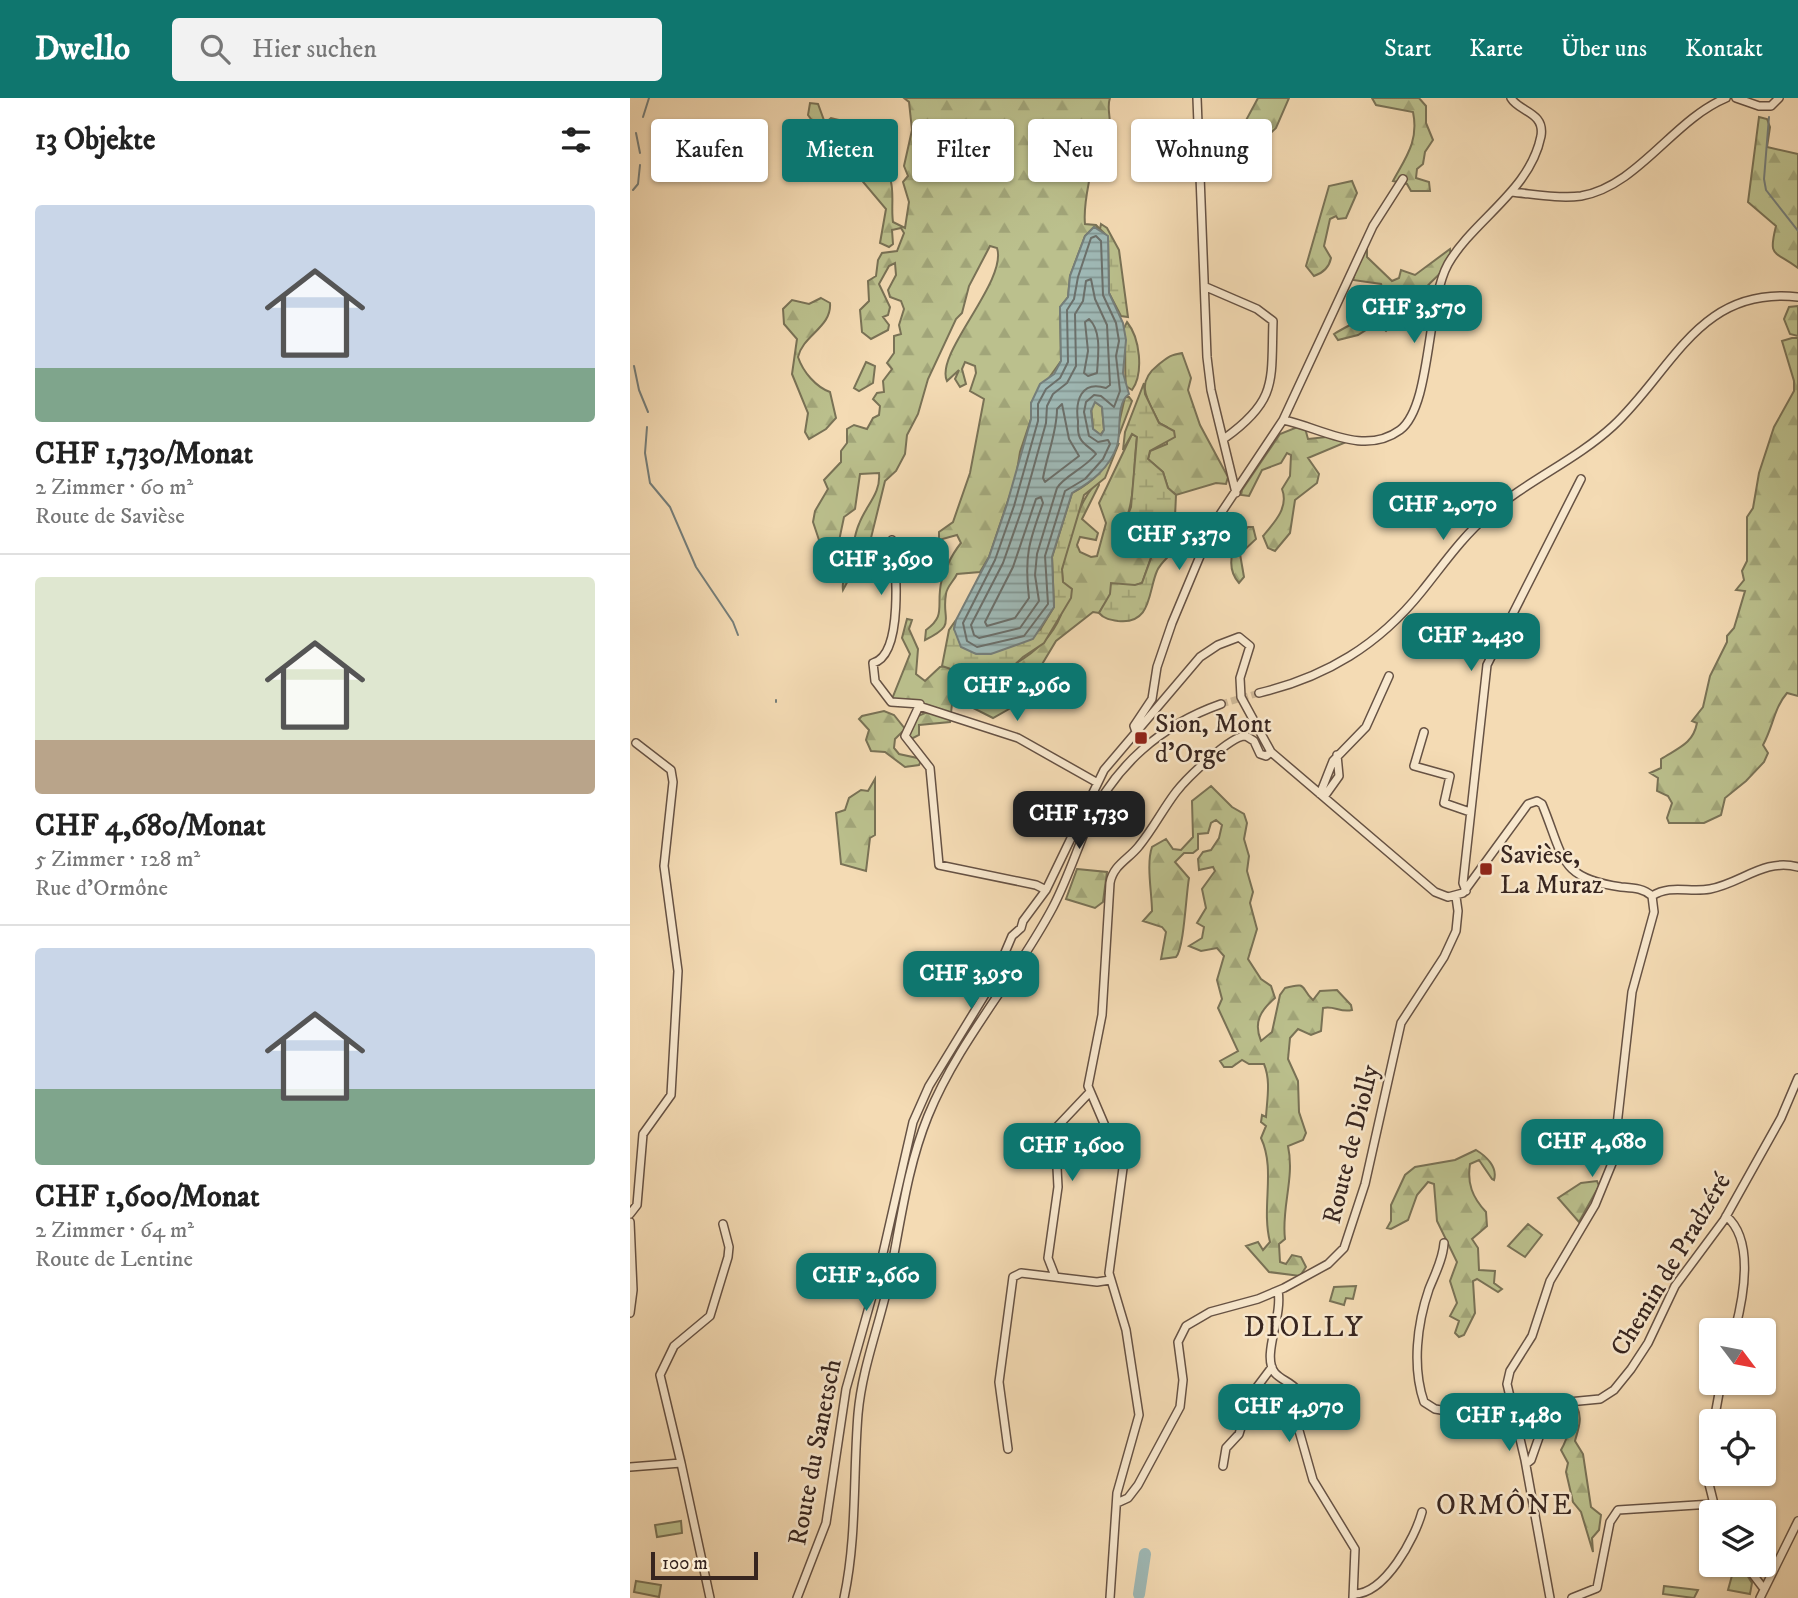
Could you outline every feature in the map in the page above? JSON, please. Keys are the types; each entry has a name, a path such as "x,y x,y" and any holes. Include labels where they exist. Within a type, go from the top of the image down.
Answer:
{"street":[{"path":"1197,98 1210,382 1236,493"},
{"path":"1283,420 1355,441 1387,438 1402,429 1422,384 1429,328 1447,265 1511,192 1541,135 1539,122 1533,113 1511,98"},
{"path":"1511,192 1570,197 1600,190 1649,157 1696,113 1726,98"},
{"path":"1736,98 1759,106 1771,106 1779,98"},
{"path":"1136,732 1134,726 1152,699 1157,667 1172,623 1218,515 1236,493 1283,420 1373,226 1403,179"},
{"path":"1206,288 1257,309 1273,321 1274,357 1263,400 1256,414 1225,438"},
{"path":"1259,693 1326,671 1383,633 1480,522 1610,428 1637,401 1678,346 1700,325 1725,309 1749,300 1798,298"},
{"path":"1466,891 1463,883 1483,679 1491,654 1581,479"},
{"path":"892,540 897,568 894,624 887,654 881,661 873,663 875,681 891,702 920,705 1018,737 1096,782"},
{"path":"1136,732 1200,657 1218,645 1240,637 1250,646 1240,678 1241,697 1272,752 1434,892 1455,897 1466,891 1528,804 1537,801 1542,804 1565,861 1577,875 1597,884 1644,890 1655,903 1633,983 1612,1161 1595,1205 1550,1281 1529,1342 1510,1371 1506,1393 1526,1464 1550,1598"},
{"path":"1322,795 1337,755 1366,727 1390,676"},
{"path":"844,1598 855,1518 860,1394 886,1291 914,1156 929,1115 949,1074 1037,936 1056,901 1092,815 1120,772 1164,731 1221,704"},
{"path":"920,705 905,736 930,768 937,862 944,867 1008,878 1046,890"},
{"name":"Route du Sanetsch","path":"797,1598 827,1523 846,1389 878,1275 913,1122 929,1086 988,990 1012,936 1021,928 1023,921 1046,890 1096,782 1136,732"},
{"path":"1424,732 1415,766 1450,776 1444,803 1470,811"},
{"path":"1110,1598 1117,1493 1139,1415 1126,1329 1110,1280 1111,1245 1123,1168 1090,1092 1087,1076 1102,1015 1110,883 1114,870 1140,845 1178,789 1238,736 1251,737 1260,754 1266,756 1272,752"},
{"path":"630,1214 637,1206 643,1134 671,1095 678,971 664,866 673,782 671,769 636,743"},
{"path":"1652,897 1673,888 1712,889 1774,865 1798,867"},
{"name":"Route de Diolly","path":"1118,1503 1128,1497 1138,1485 1180,1407 1183,1380 1178,1342 1186,1325 1210,1311 1278,1291 1328,1264 1338,1255 1347,1240 1366,1183 1401,1023 1446,955 1456,931 1458,911 1455,897"},
{"path":"1021,928 1037,936"},
{"name":"Chemin de Pradzéré","path":"1526,1464 1531,1460 1549,1414 1558,1403 1600,1399 1621,1382 1648,1343 1678,1281 1726,1216 1782,1118 1798,1078"},
{"path":"1055,1276 1048,1258 1058,1187 1055,1129 1090,1092"},
{"path":"1726,1216 1736,1230 1745,1272 1737,1318"},
{"path":"630,1222 633,1290 630,1313"},
{"path":"710,1598 660,1375 674,1346 710,1316 728,1256 729,1247 723,1224"},
{"path":"1444,1243 1422,1315 1419,1337 1418,1368 1424,1402 1435,1409 1508,1421 1514,1419"},
{"path":"1008,1449 999,1382 1013,1277 1021,1273 1097,1282 1110,1280"},
{"path":"1278,1291 1279,1316 1269,1351 1272,1367 1297,1390 1296,1420 1313,1480 1354,1546 1354,1596 1369,1591 1388,1573 1414,1536 1422,1512"},
{"path":"1223,1465 1226,1448 1239,1434 1252,1392 1272,1367"},
{"path":"630,1467 681,1463"},
{"path":"1572,1598 1597,1588 1610,1522 1618,1510 1699,1508"},
{"path":"1760,1598 1798,1521"},
{"path":"1755,1577 1764,1589"}],"green space":[{"path":"904,98 1110,98 1110,119 1028,119 1028,182 1089,182 1085,224 1096,225 1100,229 1094,227 1085,236 1070,276 1068,297 1060,307 1061,361 1031,403 1031,419 1020,452 1016,477 989,557 980,572 957,574 947,591 945,626 925,640 926,630 938,617 945,571 961,543 957,535 939,540 939,532 953,522 970,473 984,399 970,391 976,373 975,366 965,362 962,369 966,384 960,387 955,379 959,370 947,381 946,369 951,353 992,279 997,262 997,248 990,246 969,286 962,313 956,319 928,379 918,414 907,435 905,454 896,471 885,481 871,538 843,590 848,555 857,528 878,487 879,473 860,474 855,509 844,517 839,541 823,552 813,522 815,511 828,489 824,480 841,462 841,451 847,443 847,429 854,425 867,429 873,418 879,415 880,406 873,399 877,393 884,392 883,381 892,369 887,363 894,353 894,336 901,334 899,325 904,309 901,301 890,297 888,290 896,275 895,263 889,266 879,284 890,307 888,315 883,317 889,325 888,330 871,339 862,332 860,310 869,301 868,281 876,276 878,260 882,253 897,251 904,233 901,228 892,230 893,244 889,247 880,243 886,209 863,182 891,182 893,222 905,228 909,202 903,182 908,176 904,166 912,130 909,102"},
{"path":"1258,98 1289,98 1272,132 1272,119 1247,119"},
{"path":"1372,98 1419,98 1426,106 1426,123 1433,140 1425,152 1423,164 1417,169 1416,178 1429,182 1430,191 1411,191 1407,184 1393,181 1413,140 1413,112 1376,105"},
{"path":"810,103 818,104 824,119 811,119 808,115"},
{"path":"1759,117 1767,119 1770,127 1767,147 1798,154 1798,268 1775,252 1773,244 1776,226 1748,202"},
{"path":"1352,181 1357,193 1346,218 1338,219 1336,216 1330,219 1324,246 1331,258 1330,262 1325,270 1314,276 1306,266 1329,186"},
{"path":"1101,224 1107,228 1119,250 1128,317 1121,316 1109,293 1108,237 1100,229"},
{"path":"1367,248 1367,257 1392,281 1399,278 1401,270 1415,275 1450,249 1450,255 1442,272 1422,294 1411,321 1394,323 1386,331 1377,323 1358,335 1338,340 1334,334 1378,312 1384,298 1388,311 1402,303 1402,295 1397,292 1384,293 1381,284 1353,280 1359,259"},
{"path":"821,298 830,303 827,318 805,343 798,357 811,378 830,392 836,418 826,429 809,439 805,432 808,413 792,374 797,339 784,324 783,309 792,300 809,304"},
{"path":"1798,306 1798,336 1790,334 1784,319 1789,307"},
{"path":"1127,322 1135,337 1139,356 1138,374 1132,390 1126,386 1125,379 1123,330"},
{"path":"1798,338 1798,696 1787,693 1783,699 1763,745 1768,753 1764,762 1725,798 1721,815 1704,823 1669,823 1667,818 1672,803 1668,796 1657,791 1658,778 1650,773 1661,768 1661,759 1684,745 1692,736 1697,723 1692,721 1703,707 1710,676 1727,642 1727,636 1734,628 1745,591 1736,590 1744,580 1742,571 1747,561 1747,517 1753,508 1759,473 1774,427 1794,391 1794,381 1782,341"},
{"path":"1182,353 1191,378 1188,390 1200,425 1228,477 1226,484 1216,483 1176,495 1168,488 1163,472 1148,459 1150,451 1167,444 1167,427 1159,423 1145,393 1145,386 1146,379 1158,365 1171,356"},
{"path":"866,362 875,366 873,383 859,391 854,388"},
{"path":"1144,383 1145,394 1159,423 1174,431 1175,437 1150,451 1148,459 1163,472 1168,488 1176,495 1175,517 1170,523 1154,521 1146,526 1177,546 1159,567 1143,612 1129,621 1118,621 1105,618 1099,613 1110,594 1111,583 1142,583 1154,550 1148,542 1132,545 1123,528 1131,507 1137,437 1132,434 1123,450 1125,432"},
{"path":"1125,397 1132,401 1119,435 1117,432"},
{"path":"1095,402 1102,407 1104,430 1100,435 1093,429 1091,406"},
{"path":"1300,426 1305,428 1308,439 1336,436 1344,443 1308,458 1319,474 1317,483 1295,500 1290,533 1275,551 1268,548 1263,536 1282,508 1282,489 1290,476 1291,455 1287,453 1281,463 1262,470 1249,496 1241,495 1242,490 1280,434"},
{"path":"1132,434 1137,437 1133,483 1123,528 1137,545 1149,542 1154,549 1142,583 1117,592 1099,613 1093,612 1056,641 1026,691 1009,709 993,718 971,707 960,697 952,704 950,722 919,725 919,735 911,739 902,732 895,739 894,748 899,754 922,759 919,765 905,767 885,752 871,751 866,740 869,730 859,719 862,716 884,711 894,715 906,730 918,716 932,710 930,706 892,699 910,654 902,638 907,619 912,620 909,629 918,649 916,674 925,681 940,667 946,666 964,677 994,673 1024,658 1049,636 1063,608 1063,559 1074,522 1085,499 1098,481 1099,485 1082,519 1098,533 1096,540 1080,537 1077,545 1080,552 1091,557 1097,556 1106,523 1099,503"},
{"path":"1119,443 1105,478 1084,495 1062,569 1063,582 1072,589 1071,598 1044,643 1023,657 995,683 987,683 975,675 961,678 954,670 942,666 949,630 956,620 954,629 958,635 1000,650 1040,630 1054,607 1052,557 1072,493 1100,472"},
{"path":"1248,527 1253,527 1256,539 1240,554 1244,577 1239,583 1232,569 1232,554 1238,539"},
{"path":"875,779 875,835 870,838 866,871 841,864 836,813 845,810 849,798 861,790 868,791"},
{"path":"1211,786 1232,807 1244,814 1247,823 1244,839 1249,856 1247,871 1253,892 1250,903 1257,929 1248,959 1261,979 1271,986 1275,998 1266,1007 1258,1022 1261,1041 1272,1032 1280,995 1285,988 1301,986 1313,1000 1320,991 1337,990 1351,1005 1352,1010 1323,1008 1321,1031 1311,1035 1298,1029 1290,1038 1288,1059 1298,1081 1299,1112 1306,1133 1303,1140 1288,1146 1290,1170 1285,1239 1279,1244 1280,1262 1286,1264 1292,1255 1301,1257 1306,1267 1300,1276 1269,1272 1246,1246 1258,1242 1263,1250 1270,1242 1267,1163 1261,1138 1266,1126 1261,1122 1262,1115 1266,1117 1267,1077 1264,1064 1249,1064 1242,1060 1232,1067 1224,1067 1220,1061 1238,1051 1218,1008 1222,999 1217,980 1224,956 1217,948 1201,951 1189,946 1202,938 1204,927 1197,923 1206,908 1202,889 1215,871 1213,867 1199,870 1198,859 1203,852 1211,850 1219,838 1222,825 1216,820 1211,823 1208,833 1198,834 1198,849 1193,853 1184,853 1175,862 1189,878 1183,933 1176,957 1161,959 1166,932 1162,927 1143,921 1152,911 1149,870 1152,847 1166,839 1173,849 1181,850 1193,837 1192,801"},
{"path":"1077,869 1107,872 1103,902 1095,908 1066,899"},
{"path":"1476,1150 1490,1162 1495,1175 1494,1180 1479,1160 1470,1164 1472,1190 1486,1212 1487,1226 1472,1239 1478,1248 1479,1270 1495,1271 1494,1283 1502,1289 1498,1292 1477,1279 1473,1281 1475,1313 1464,1335 1459,1337 1455,1333 1459,1321 1450,1316 1457,1303 1450,1281 1457,1262 1437,1221 1434,1184 1428,1182 1417,1195 1408,1220 1391,1229 1387,1228 1391,1221 1391,1205 1405,1175 1415,1167 1455,1160"},
{"path":"1597,1181 1599,1186 1579,1222 1558,1198 1581,1183"},
{"path":"1528,1224 1542,1235 1525,1257 1508,1246"},
{"path":"1356,1286 1353,1299 1346,1298 1344,1305 1330,1301 1334,1287"},
{"path":"1571,1405 1577,1407 1580,1416 1575,1441 1583,1454 1591,1507 1601,1515 1599,1530 1592,1538 1593,1552 1581,1512 1573,1502 1566,1472 1568,1463 1561,1450 1569,1426 1567,1411"},
{"path":"681,1521 682,1533 657,1537 655,1525"},
{"path":"1732,1577 1748,1577 1752,1583 1750,1594 1728,1590"},
{"path":"636,1581 661,1585 659,1597 634,1592"},
{"path":"1664,1586 1698,1590 1694,1598 1663,1594"}],"water":[{"path":"1094,227 1108,236 1109,293 1123,323 1126,340 1123,373 1129,394 1120,411 1117,446 1099,474 1072,493 1052,557 1054,607 1033,639 991,654 976,654 961,647 954,629 956,620 989,557 1031,419 1031,403 1040,384 1054,374 1061,361 1060,307 1068,297 1070,276 1085,236","holes":["1095,402 1102,407 1104,430 1101,435 1093,429 1091,411"]}],"waterway":[{"path":"643,117 649,98"},
{"path":"1769,117 1764,179 1766,190 1798,231"},
{"path":"636,133 640,153"},
{"path":"633,190 638,184 640,165"},
{"path":"634,366 639,390 648,412"},
{"path":"647,427 645,453 650,483 670,507 696,567 733,622 738,635"},
{"path":"1139,1594 1145,1554"}],"tunnel":[{"path":"1221,704 1259,693"}],"place":[{"name":"Sion, Mont d'Orge","path":"1141,738"},
{"name":"Savièse, La Muraz","path":"1486,869"}],"district":[{"name":"DIOLLY","path":"1304,1326"},
{"name":"ORMÔNE","path":"1505,1504"}]}
